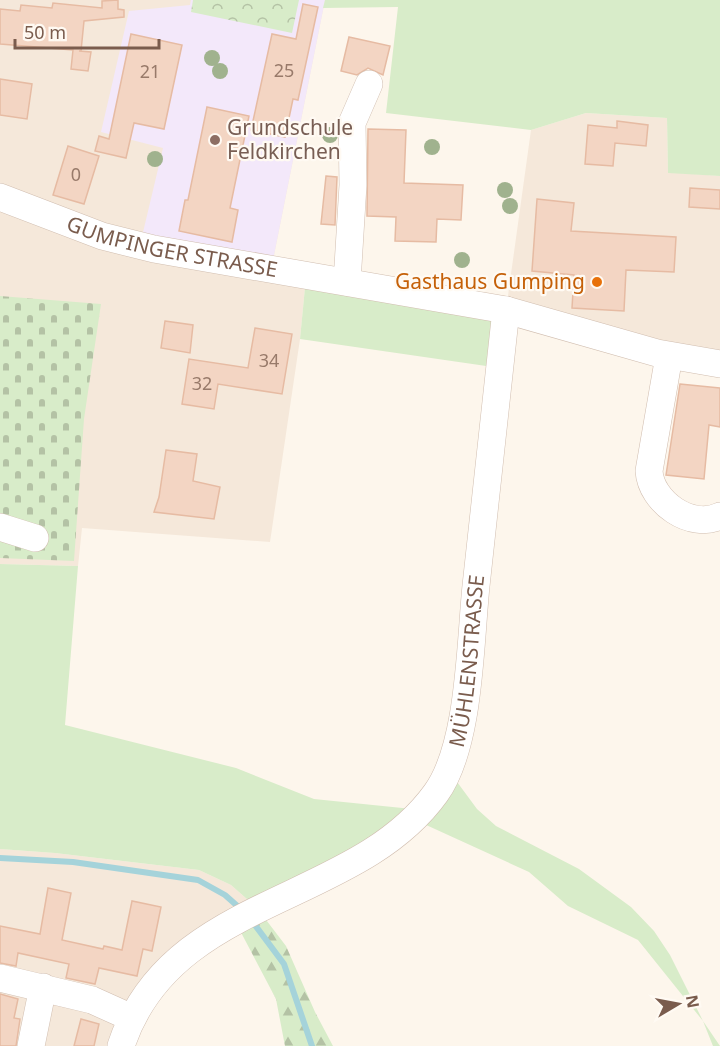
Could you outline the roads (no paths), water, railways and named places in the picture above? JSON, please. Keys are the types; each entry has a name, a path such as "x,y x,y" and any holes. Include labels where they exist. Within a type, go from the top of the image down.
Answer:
{"street":[{"path":"347,282 353,184 352,123 369,84"},
{"name":"GUMPINGER STRASSE","path":"0,197 102,236 154,249 506,310 669,356 720,364"},
{"name":"MÜHLENSTRASSE","path":"121,1046 132,1018 150,991 172,966 191,950 246,914 343,867 381,845 422,810 449,771 463,705 506,310"},
{"path":"669,356 649,471 650,483 653,491 677,512 693,519 707,520 720,516"},
{"path":"0,527 35,537"},
{"path":"0,978 93,1000 132,1018"},
{"path":"31,1046 43,987"}],"waterway":[{"path":"0,858 73,862 198,880 225,895 243,911"},
{"path":"252,921 284,964 312,1046"}],"place":[{"name":"Grundschule Feldkirchen","path":"215,140"},
{"name":"Gasthaus Gumping","path":"597,282"}]}
